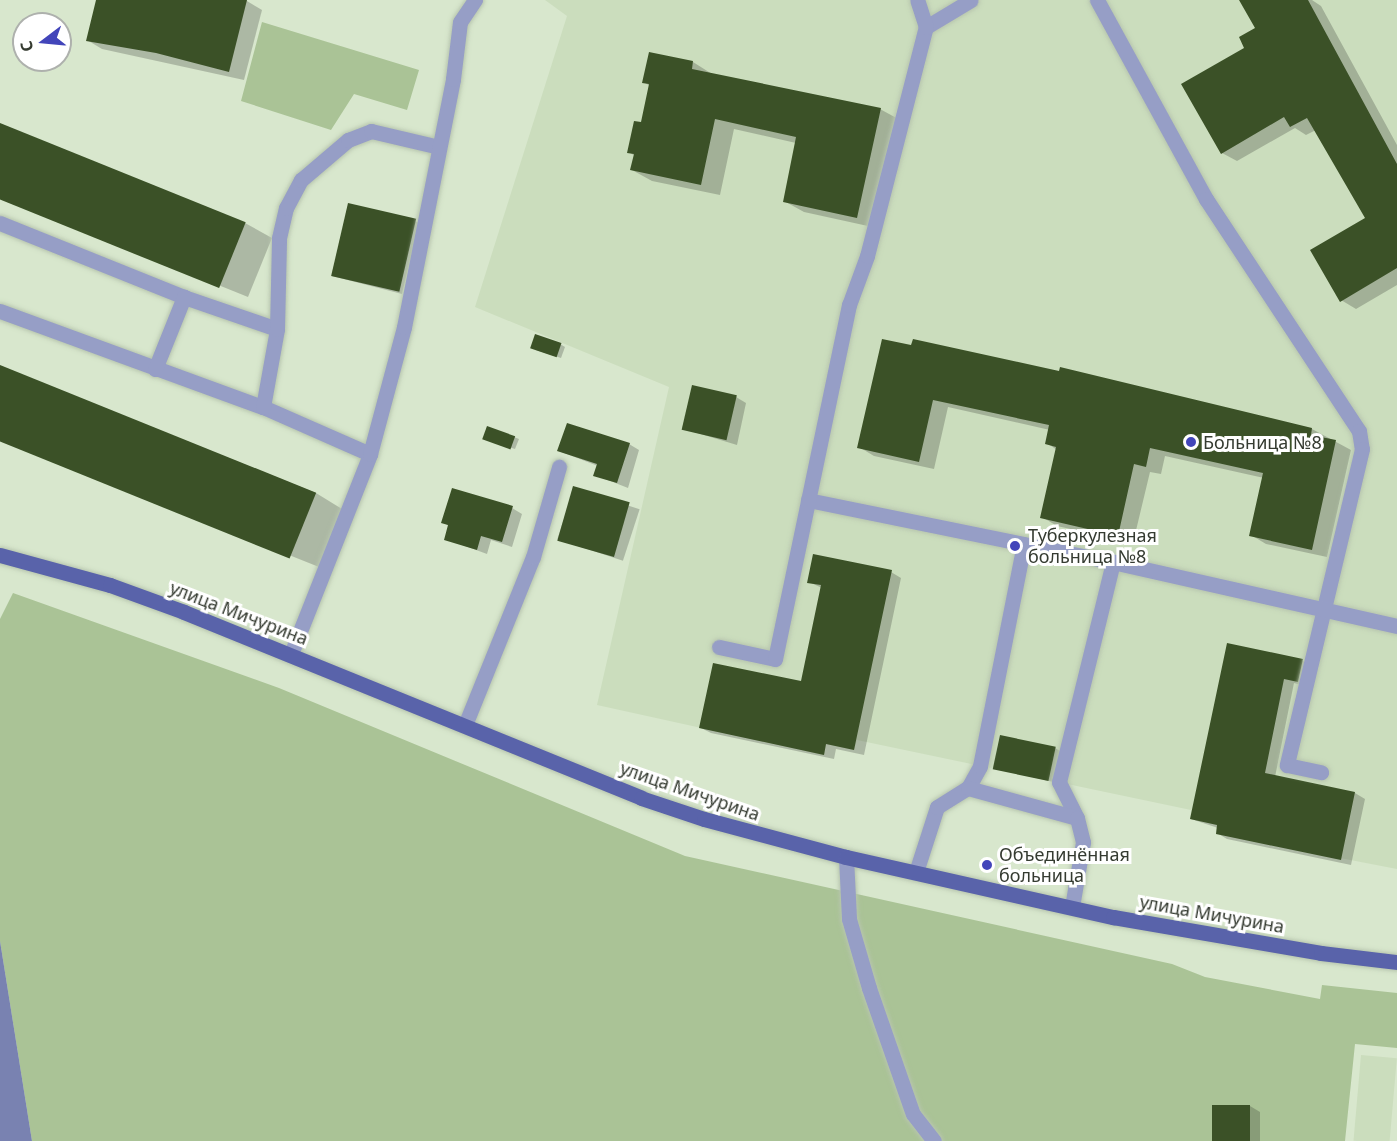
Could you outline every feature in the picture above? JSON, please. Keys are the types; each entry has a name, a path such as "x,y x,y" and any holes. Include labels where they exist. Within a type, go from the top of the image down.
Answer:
{"main road":[{"name":"улица Мичурина","path":"0,555 110,585 291,654 662,805 846,857 1072,907 1321,953 1397,962"}],"lane":[{"path":"291,654 370,454 404,327 439,147 460,22 475,0"},
{"path":"719,647 775,659 849,305 867,256 926,27 917,0"},
{"path":"926,27 971,0"},
{"path":"1097,0 1206,199 1359,431 1362,449 1287,765 1321,772"},
{"path":"263,407 277,329 279,238 286,208 301,180 348,140 371,131 439,147"},
{"path":"1,225 184,297 277,329"},
{"path":"155,369 184,297"},
{"path":"0,311 263,407 370,454"},
{"path":"465,725 532,557 559,467"},
{"path":"808,500 1113,562 1397,626"},
{"path":"916,873 937,807 968,788 980,766 1023,544"},
{"path":"1072,907 1083,842 1077,818 1059,782 1113,562"},
{"path":"968,788 1077,818"},
{"path":"846,857 849,919 869,988 913,1114 934,1141"}],"shaded area":[{"name":"Туберкулезная больница №8","path":"545,0 1397,0 1397,869 1216,834 1217,825 1190,819 1191,810 857,740 854,750 826,744 824,755 597,705 669,387 475,307 567,16"},
{"path":"262,22 419,70 407,110 354,94 331,130 241,101"},
{"path":"13,593 279,688 685,856 1172,964 1205,977 1320,999 1322,985 1397,993 1397,1048 1355,1044 1345,1141 32,1141 0,941 0,619"},
{"path":"1361,1055 1397,1058 1390,1141 1354,1141"}],"water":[{"path":"0,941 32,1141 0,1141"}],"building":[{"path":"96,0 247,0 229,72 156,53 86,41"},
{"path":"1239,0 1308,0 1397,164 1397,268 1340,302 1310,250 1365,218 1307,118 1290,127 1284,117 1221,154 1181,84 1244,48 1239,37 1255,28"},
{"path":"649,52 693,61 692,69 881,108 857,218 783,202 796,137 715,119 701,185 630,170 634,154 627,153 634,121 641,122 649,84 642,83"},
{"path":"0,123 246,222 219,288 0,200"},
{"path":"348,203 416,219 399,292 331,276"},
{"path":"535,334 561,343 557,357 530,348"},
{"name":"Больница №8","path":"882,339 911,345 913,339 1059,371 1060,367 1312,428 1311,435 1336,440 1312,550 1249,536 1263,473 1150,448 1146,467 1134,464 1118,536 1040,518 1056,447 1045,444 1049,425 933,400 919,462 857,448"},
{"path":"0,365 316,493 290,559 0,442"},
{"path":"692,385 737,395 726,440 682,430"},
{"path":"567,423 630,443 617,483 593,476 597,464 557,451"},
{"path":"487,426 515,436 510,449 482,439"},
{"path":"573,486 630,502 614,557 557,541"},
{"path":"452,488 513,506 502,542 481,536 477,550 444,540 448,525 441,523"},
{"path":"813,554 892,570 854,750 826,744 824,755 699,728 713,663 801,681 821,585 807,583"},
{"path":"1227,643 1303,659 1298,682 1284,679 1265,773 1355,792 1341,860 1216,834 1217,825 1190,819"},
{"path":"1000,735 1056,747 1048,781 993,769"},
{"path":"1212,1105 1250,1105 1250,1141 1212,1141"}],"place":[{"name":"Больница №8","path":"1191,442"},
{"name":"Туберкулезная больница №8","path":"1015,546"},
{"name":"Объединённая больница","path":"987,865"}]}
